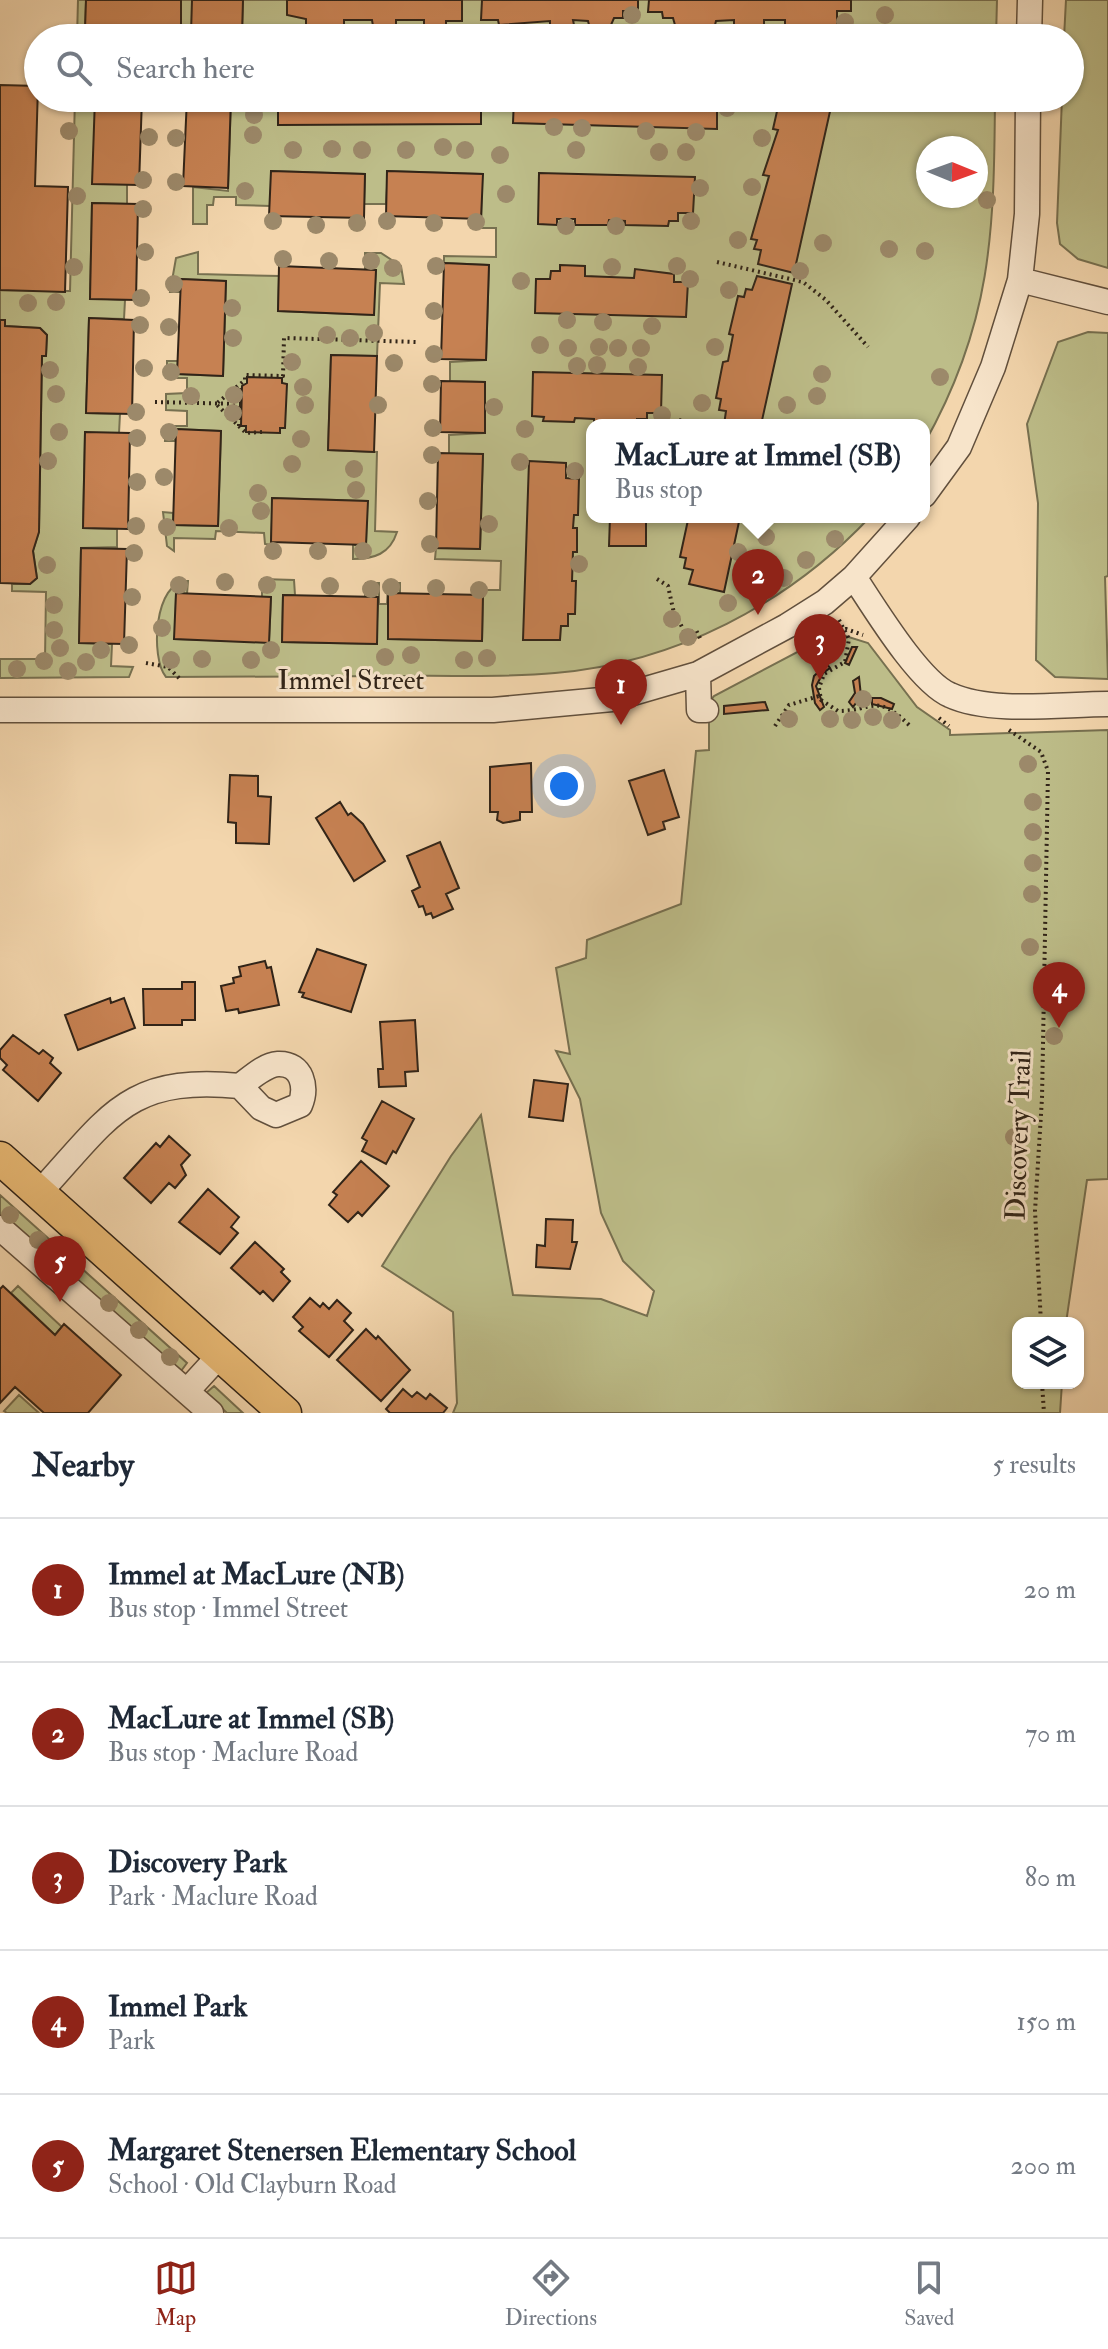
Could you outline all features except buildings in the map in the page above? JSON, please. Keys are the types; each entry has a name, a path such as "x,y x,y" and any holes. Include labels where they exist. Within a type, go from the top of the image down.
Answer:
{"main road":[{"path":"0,1158 285,1413"}],"street":[{"path":"1029,24 1030,0"},
{"path":"930,487 959,447 993,367 1020,280 1027,214 1028,112"},
{"path":"1020,280 1108,302"},
{"name":"Immel Street","path":"0,710 506,709 612,699 698,674 787,626 825,602 854,577 903,523"},
{"path":"854,577 930,682 949,695 981,705 1108,704"},
{"path":"698,674 699,710 706,710"},
{"path":"40,1192 124,1104 154,1088 184,1083 240,1086"},
{"path":"0,1228 211,1413"},
{"path":"187,1391 219,1356"}],"path":[{"path":"717,262 803,282 826,300 868,347"},
{"path":"216,404 240,384 245,375 283,376 284,338 417,342"},
{"path":"239,426 240,384"},
{"path":"155,402 241,404"},
{"path":"216,404 246,433 262,432"},
{"path":"657,579 668,586 673,609 686,635 696,630 701,640"},
{"path":"817,636 844,627 868,638"},
{"path":"844,627 850,648 845,662 824,674 820,695 829,708 838,711 871,704 885,706 909,725"},
{"path":"146,663 168,667 181,680"},
{"path":"775,726 789,705 820,695"},
{"path":"931,712 949,726"},
{"name":"Discovery Trail","path":"1006,727 1041,752 1048,771 1042,1098 1035,1211 1042,1317"},
{"path":"1042,1389 1044,1413"}],"green space":[{"path":"78,0 86,0 85,24 77,24"},
{"path":"181,0 192,0 198,24 181,24"},
{"path":"243,0 997,0 996,24 242,24"},
{"path":"1066,0 1108,0 1108,268 1078,259 1060,244 1057,223 1061,112 1084,112 1084,24 1065,24"},
{"path":"75,112 100,112 127,185 127,204 92,203 90,298 125,300 124,319 89,318 86,413 120,414 119,433 85,433 83,528 117,529 117,547 81,548 79,643 112,644 111,666 133,667 129,677 0,678 0,659 45,659 46,592 12,591 12,584 30,584 37,578 33,551 39,531 42,356 46,355 47,335 40,328 5,326 5,320 0,320 0,290 70,291"},
{"path":"231,112 995,112 993,192 985,276 964,358 930,433 930,419 586,419 586,523 864,523 803,577 727,624 643,657 600,667 498,676 166,677 158,654 158,622 168,593 177,584 188,581 187,594 176,594 175,639 269,642 271,597 262,597 262,579 294,580 295,595 283,595 282,642 376,644 378,598 365,597 366,583 379,583 379,604 387,604 388,583 400,583 400,594 388,594 388,639 482,641 483,596 473,595 474,590 500,590 501,561 435,559 436,548 480,549 483,455 449,454 449,435 484,433 485,382 450,381 450,362 486,360 489,265 444,263 444,256 496,257 496,228 481,228 482,174 388,171 386,204 364,204 365,174 272,171 270,206 236,205 236,197 214,197 213,205 207,205 207,224 193,224 193,187 228,191"},
{"path":"198,252 198,274 279,276 278,311 373,315 376,270 365,269 365,253 381,253 401,266 404,284 380,283 377,356 331,355 328,450 377,452 375,531 397,532 390,546 380,554 353,559 353,545 366,545 367,501 273,498 271,545 265,544 264,533 216,531 215,539 174,538 174,551 167,546 163,512 173,513 174,525 218,526 221,431 176,429 175,441 165,441 166,426 187,426 187,411 166,410 166,394 187,393 187,378 167,378 167,361 178,361 178,374 223,376 226,281 181,279 180,292 170,292 176,258"},
{"path":"1088,332 1108,333 1108,576 1105,577 1108,679 1055,677 1036,660 1038,503 1027,424 1058,342"},
{"path":"839,634 868,643 917,707 950,730 950,735 1108,730 1108,1179 1087,1180 1067,1317 1012,1317 1012,1389 1062,1389 1060,1413 453,1413 457,1403 453,1312 382,1266 451,1156 481,1115 513,1295 601,1299 647,1316 654,1291 623,1261 601,1213 580,1099 556,1051 570,1054 556,968 586,958 587,940 681,904 696,751 709,750 709,702 714,696 824,638"},
{"path":"0,1195 187,1363 178,1375 0,1215"},
{"path":"18,1286 62,1327 55,1335 11,1293"},
{"path":"214,1386 243,1413 227,1413 206,1393"},
{"path":"19,1395 39,1413 4,1411"}],"place":[{"name":"MacLure at Immel (SB)","path":"758,615"},
{"name":"Discovery Park","path":"820,680"},
{"name":"Immel at MacLure (NB)","path":"621,725"},
{"name":"Immel Park","path":"1059,1028"},
{"name":"Margaret Stenersen Elementary School","path":"60,1302"}]}
